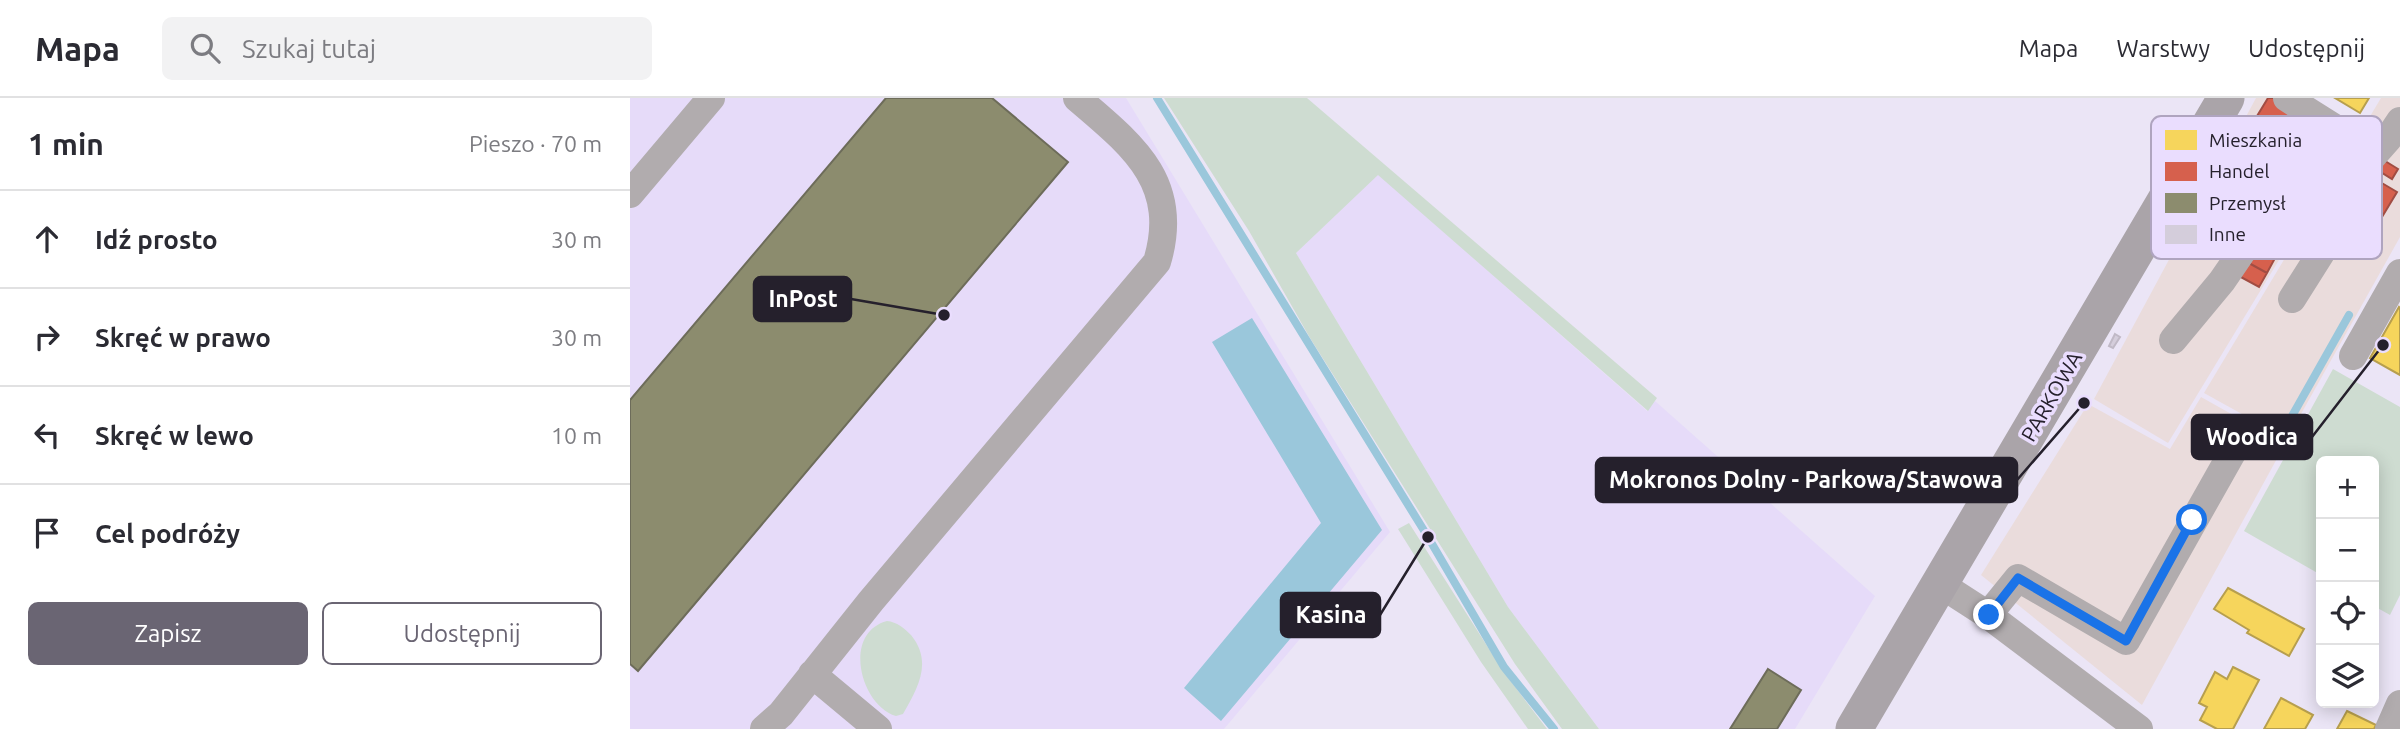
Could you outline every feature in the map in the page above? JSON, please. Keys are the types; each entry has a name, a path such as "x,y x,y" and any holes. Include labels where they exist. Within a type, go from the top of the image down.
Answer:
{"main road":[{"name":"PARKOWA","path":"2215,116 2226,98"},
{"name":"PARKOWA","path":"1854,729 2151,225"}],"street":[{"path":"630,194 711,98"},
{"path":"764,729 781,714 1157,262 1163,239 1163,204 1148,170 1121,135 1077,98"},
{"path":"2287,98 2316,116"},
{"path":"2382,146 2400,121"},
{"path":"2173,340 2237,259"},
{"path":"2292,299 2317,259"},
{"path":"2353,356 2400,273"},
{"path":"1989,615 2018,578 2126,641 2241,437"},
{"path":"1940,584 1989,615 2138,729"},
{"path":"812,674 878,729"},
{"path":"2389,729 2400,704"}],"shaded area":[{"path":"630,98 1126,98 1390,532 1224,729 630,729"},
{"path":"1164,98 1307,98 1657,398 1648,411 1378,175 1296,253 1508,607 1599,729 1562,729 1515,664 1310,338 1249,231"},
{"path":"2256,98 2298,98 2328,116 2246,116"},
{"path":"2381,98 2400,98 2400,237 2287,439 2204,393 2284,259 2382,259 2382,116 2370,116"},
{"path":"1378,174 1647,411 1655,401 1875,596 1795,729 1599,729 1508,607 1296,253"},
{"path":"2169,259 2280,259 2168,443 2094,399"},
{"path":"2333,369 2400,407 2400,595 2390,615 2379,609 2379,456 2316,456 2316,572 2244,531"},
{"path":"2201,397 2285,444 2142,705 1981,575 2088,404 2170,449"},
{"path":"1409,523 1503,671 1547,729 1528,729 1481,662 1398,529"},
{"path":"887,621 900,626 911,635 918,645 922,665 914,694 903,714 896,716 883,709 873,698 861,669 864,639 873,628"}],"water":[{"path":"1252,318 1382,530 1221,721 1184,688 1321,523 1212,342"}],"building: Mieszkania":[{"path":"2335,98 2369,98 2360,113"},
{"path":"2400,308 2400,375 2370,358"},
{"path":"2228,588 2304,629 2289,656 2247,633 2249,630 2214,609"},
{"path":"2233,667 2259,680 2233,729 2217,729 2200,720 2207,707 2199,703 2215,672 2227,679"},
{"path":"2281,698 2313,715 2305,729 2264,729"},
{"path":"2347,711 2376,725 2374,729 2337,729"}],"building: Handel":[{"path":"2268,98 2273,98 2301,115 2300,116 2257,116"},
{"path":"2382,159 2398,169 2392,179 2382,173"},
{"path":"2382,183 2397,192 2382,217"},
{"path":"2249,259 2275,259 2267,273 2247,262"},
{"path":"2247,262 2267,273 2259,287 2239,276"}],"building: Przemysł":[{"path":"886,98 992,98 1068,162 638,671 630,664 630,400"},
{"path":"1768,669 1801,690 1777,729 1730,729"}],"building: Inne":[{"path":"2115,334 2120,337 2113,348 2109,346"}],"waterway":[{"path":"1157,98 1428,537 1504,667 1554,729"},
{"path":"2283,432 2349,315"}],"place":[{"name":"InPost","path":"944,315"},
{"name":"Woodica","path":"2383,345"},
{"name":"Mokronos Dolny - Parkowa/Stawowa","path":"2084,403"},
{"name":"Kasina","path":"1428,537"}],"route":[{"path":"1989,615 2018,578 2126,641 2192,520"}]}
